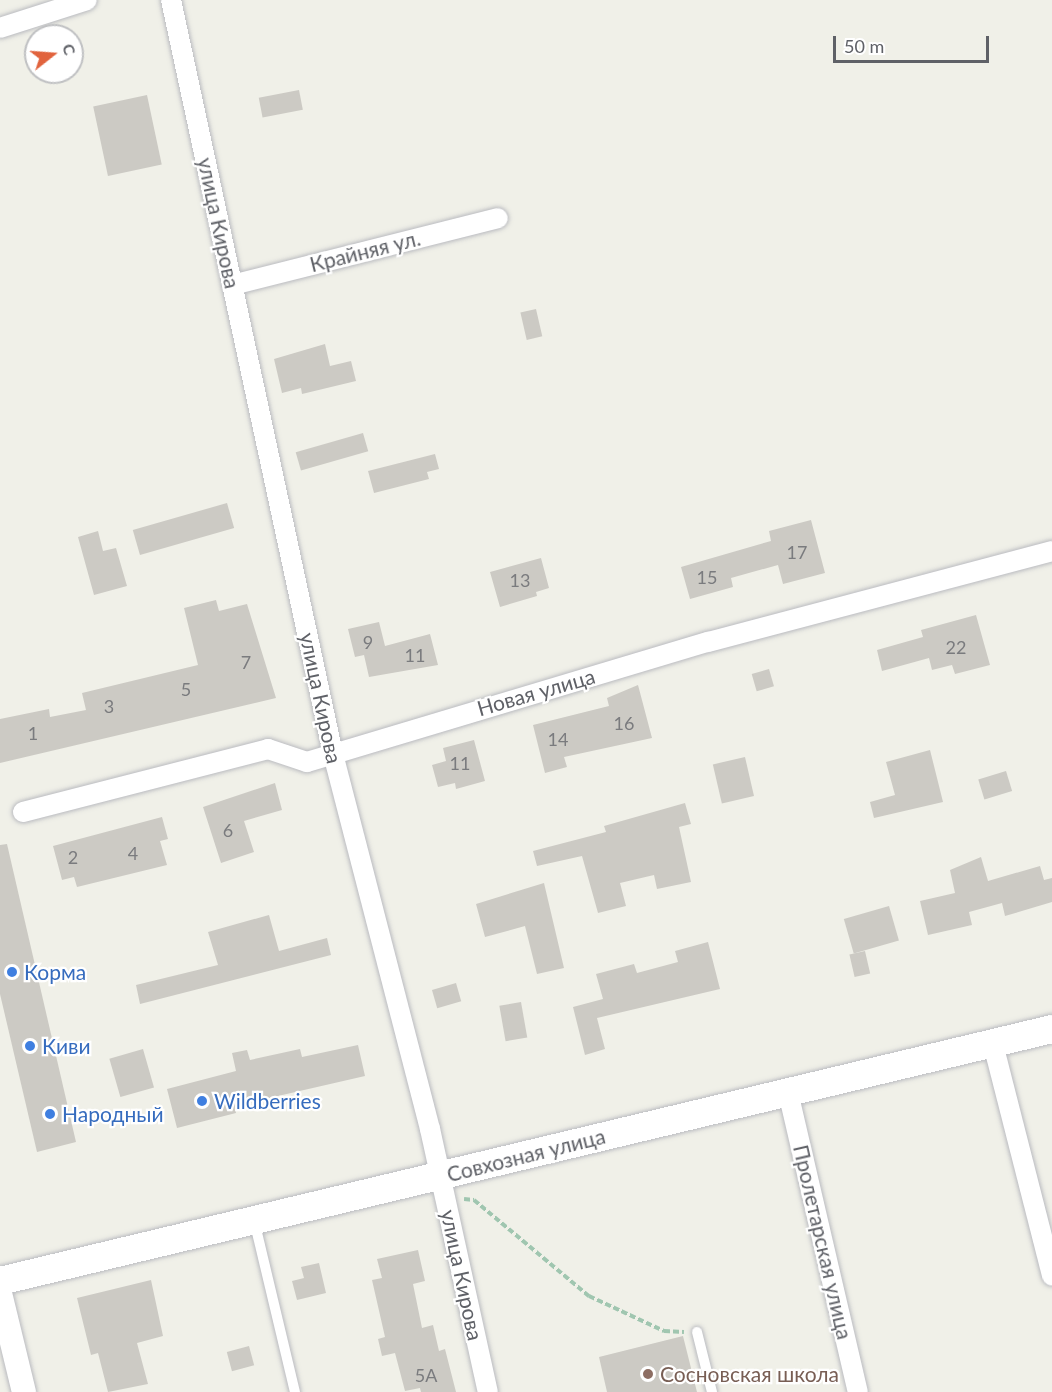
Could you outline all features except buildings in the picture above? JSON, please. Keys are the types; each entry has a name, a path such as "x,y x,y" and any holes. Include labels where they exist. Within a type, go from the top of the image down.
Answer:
{"main road":[{"name":"Совхозная улица","path":"0,1281 254,1220 443,1187 788,1092 1052,1029"}],"street":[{"path":"0,28 87,0"},
{"name":"улица Кирова","path":"171,0 333,754 443,1187 488,1392"},
{"name":"Крайняя ул.","path":"232,285 498,218"},
{"name":"Новая улица","path":"22,812 268,749 307,762 708,642 1052,551"},
{"path":"993,1044 1052,1276"},
{"name":"Пролетарская улица","path":"788,1092 858,1392"},
{"path":"0,1293 24,1392"}],"lane":[{"path":"254,1220 295,1392"},
{"path":"697,1332 712,1392"}],"path":[{"path":"443,1187 474,1200 590,1296 664,1331 697,1332"}],"place":[{"name":"Корма","path":"12,972"},
{"name":"Киви","path":"30,1046"},
{"name":"Wildberries","path":"202,1101"},
{"name":"Народный","path":"50,1114"},
{"name":"Сосновская школа","path":"648,1374"}]}
